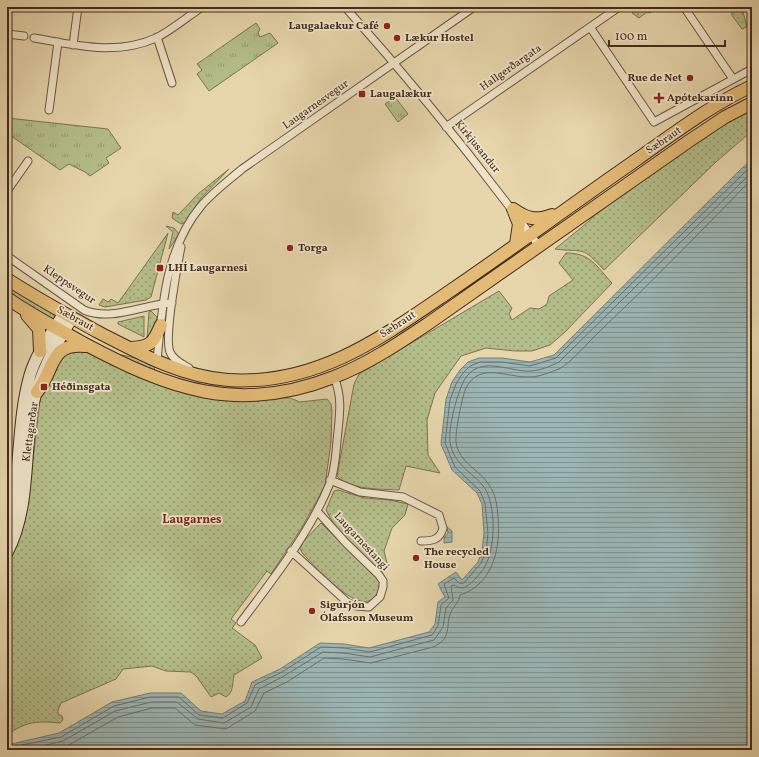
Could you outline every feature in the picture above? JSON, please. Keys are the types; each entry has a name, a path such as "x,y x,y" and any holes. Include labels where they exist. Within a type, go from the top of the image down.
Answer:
{"main road":[{"name":"Sæbraut","path":"7,279 68,315 130,348 157,361 205,376 228,380 269,379 308,371 352,354 394,328 701,116 752,86"},
{"name":"Sæbraut","path":"12,302 59,330 140,372 164,382 198,392 225,395 286,391 334,377 388,349 689,141 725,117 752,103"},
{"path":"513,209 522,216 534,220 562,212"},
{"path":"513,209 519,224 516,244"},
{"path":"12,302 35,322 39,329 40,351"},
{"name":"Klettagarðar","path":"7,553 16,531 22,504 32,409 48,358 59,330 68,315"},
{"path":"130,348 144,347 151,343 161,325"},
{"name":"Klettagarðar","path":"7,526 13,497 22,409 30,375 40,351 59,330"},
{"path":"37,392 45,381 56,355 73,345 90,346"},
{"path":"157,361 158,371 164,382"}],"street":[{"path":"73,45 78,7"},
{"path":"34,38 73,45 110,49 143,43 157,37 202,7"},
{"path":"345,7 394,64"},
{"name":"Laugarnesvegur","path":"157,361 163,304 172,260 184,235 201,206 222,185 242,169 474,7"},
{"name":"Hallgerðargata","path":"446,127 619,7"},
{"path":"684,7 733,78"},
{"path":"590,27 654,122 752,69"},
{"path":"7,34 24,36"},
{"path":"157,37 172,84"},
{"path":"49,110 58,42"},
{"name":"Kirkjusandur","path":"394,64 513,209 537,244 536,248"},
{"path":"7,191 28,161"},
{"name":"Laugarnesvegur","path":"184,235 172,303 168,338 170,354 183,365 205,376"},
{"name":"Kleppsvegur","path":"7,256 84,310 92,314 107,315 172,303"},
{"name":"Laugarnestangi","path":"241,622 291,551 317,510 330,480 336,451 340,406 339,389 334,377"},
{"path":"330,480 360,492 403,497 439,515 443,528 439,537 434,540 421,541"},
{"name":"Laugarnestangi","path":"291,551 334,591 352,604 362,607 369,607 380,597 383,587 379,575 346,543 317,510"}],"green space":[{"path":"638,7 651,7 652,10 650,13 647,12 639,18 632,13"},
{"path":"739,8 743,12 747,27 742,29 731,14"},
{"path":"256,23 260,29 258,33 260,37 270,33 278,43 209,91 197,74 202,70 197,64"},
{"path":"395,97 408,114 398,122 385,104"},
{"path":"752,110 752,131 717,161 604,270 587,253 555,249 588,222 603,206 725,124"},
{"path":"7,118 108,129 121,148 106,158 109,163 90,176 69,164 60,170 7,133"},
{"path":"229,169 201,198 186,222 181,224 172,218 173,212 178,215 198,194"},
{"path":"166,226 174,228 179,234 169,249 173,232"},
{"path":"168,233 151,297 146,300 105,307 99,305 103,299 108,302 111,299 118,303"},
{"path":"566,253 581,255 587,258 597,266 612,283 565,332 550,345 532,351 486,348 461,356 435,393 427,420 428,455 440,473 406,466 399,490 375,489 357,486 342,481 337,476 354,384 359,374 499,291 512,308 509,314 512,320 530,308 539,309 547,304 549,296 573,280 559,263"},
{"path":"7,284 49,310 54,315 55,321 7,293"},
{"path":"151,311 157,317 155,328 147,339 149,312"},
{"path":"144,316 144,337 118,324 118,322"},
{"path":"82,349 162,386 205,397 290,398 300,402 327,399 331,404 332,411 331,442 325,486 301,529 271,574 267,571 231,619 236,623 232,628 255,645 262,658 234,675 232,690 229,695 226,697 219,693 211,697 197,677 191,672 166,671 152,666 123,669 116,679 61,703 58,714 62,716 63,720 60,723 46,722 28,724 10,733 7,732 7,562 17,543 29,495 40,400 60,359 67,351"},
{"path":"117,354 141,359 154,365 155,373"},
{"path":"338,490 365,498 390,500 408,504 405,515 392,528 384,551 387,563 382,573 344,536 337,528 326,510 334,491"},
{"path":"321,523 380,582 375,596 367,601 356,599 344,592 331,582 303,554 300,549 303,542"}],"water":[{"path":"752,160 752,750 7,750 7,745 59,733 112,702 150,693 181,693 201,711 222,714 245,701 252,682 280,669 320,643 344,644 369,648 429,632 435,624 438,602 445,597 438,584 456,572 462,580 478,562 482,551 484,533 482,504 477,493 452,470 441,444 446,399 452,382 460,370 468,362 479,358 502,358 530,362 554,355 742,168"},
{"path":"447,527 452,531 452,542 444,543 444,537 448,533"}],"place":[{"name":"Laugalaekur Café","path":"387,26"},
{"name":"Lækur Hostel","path":"397,38"},
{"name":"Rue de Net","path":"690,78"},
{"name":"Laugalækur","path":"362,94"},
{"name":"Apótekarinn","path":"659,98"},
{"name":"Torga","path":"290,248"},
{"name":"LHÍ Laugarnesi","path":"160,268"},
{"name":"Héðinsgata","path":"44,387"},
{"name":"The recycled House","path":"416,558"},
{"name":"Sigurjón Ólafsson Museum","path":"312,611"}],"district":[{"name":"Laugarnes","path":"192,520"}]}
